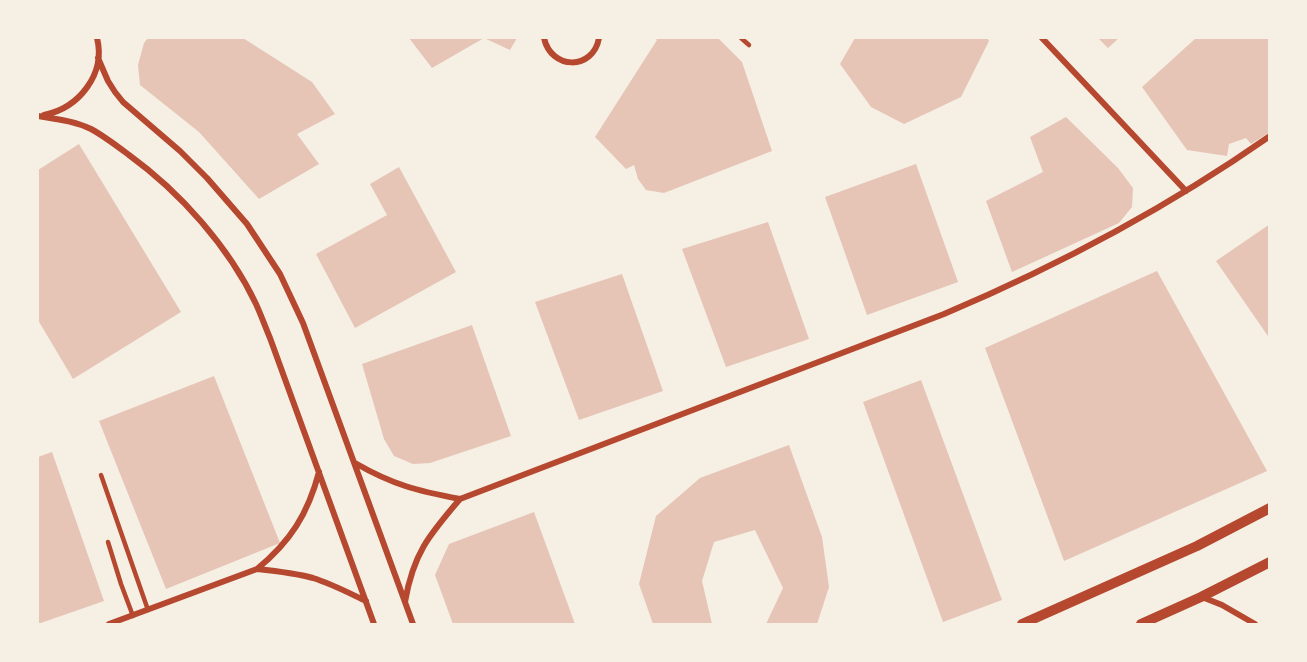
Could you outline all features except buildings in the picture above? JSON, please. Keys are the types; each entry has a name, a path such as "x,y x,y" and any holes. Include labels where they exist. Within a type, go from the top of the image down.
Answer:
{"street":[{"path":"38,116 56,113 72,104 85,92 94,76 98,58 97,38"},
{"path":"544,38 546,48 552,55 569,63 587,58 594,52 599,38"},
{"path":"1042,38 1186,191"},
{"path":"98,58 108,81 119,97 207,178 248,224 280,274 303,323 413,624"},
{"path":"38,116 92,129 148,169 197,218 239,274 256,303 270,338 374,624"},
{"path":"405,602 415,561 437,525 460,499 944,314 1006,288 1128,226 1269,136"},
{"path":"355,463 390,482 410,489 460,499"},
{"path":"109,624 257,569 272,557 297,526 310,500 319,471"},
{"path":"1022,624 1197,546 1269,507"},
{"path":"1141,624 1201,597 1269,562"},
{"path":"257,569 313,578 366,601"},
{"path":"1201,597 1222,605 1255,624"}],"lane":[{"path":"741,38 749,45"},
{"path":"101,474 148,610"},
{"path":"108,542 133,616"}]}
